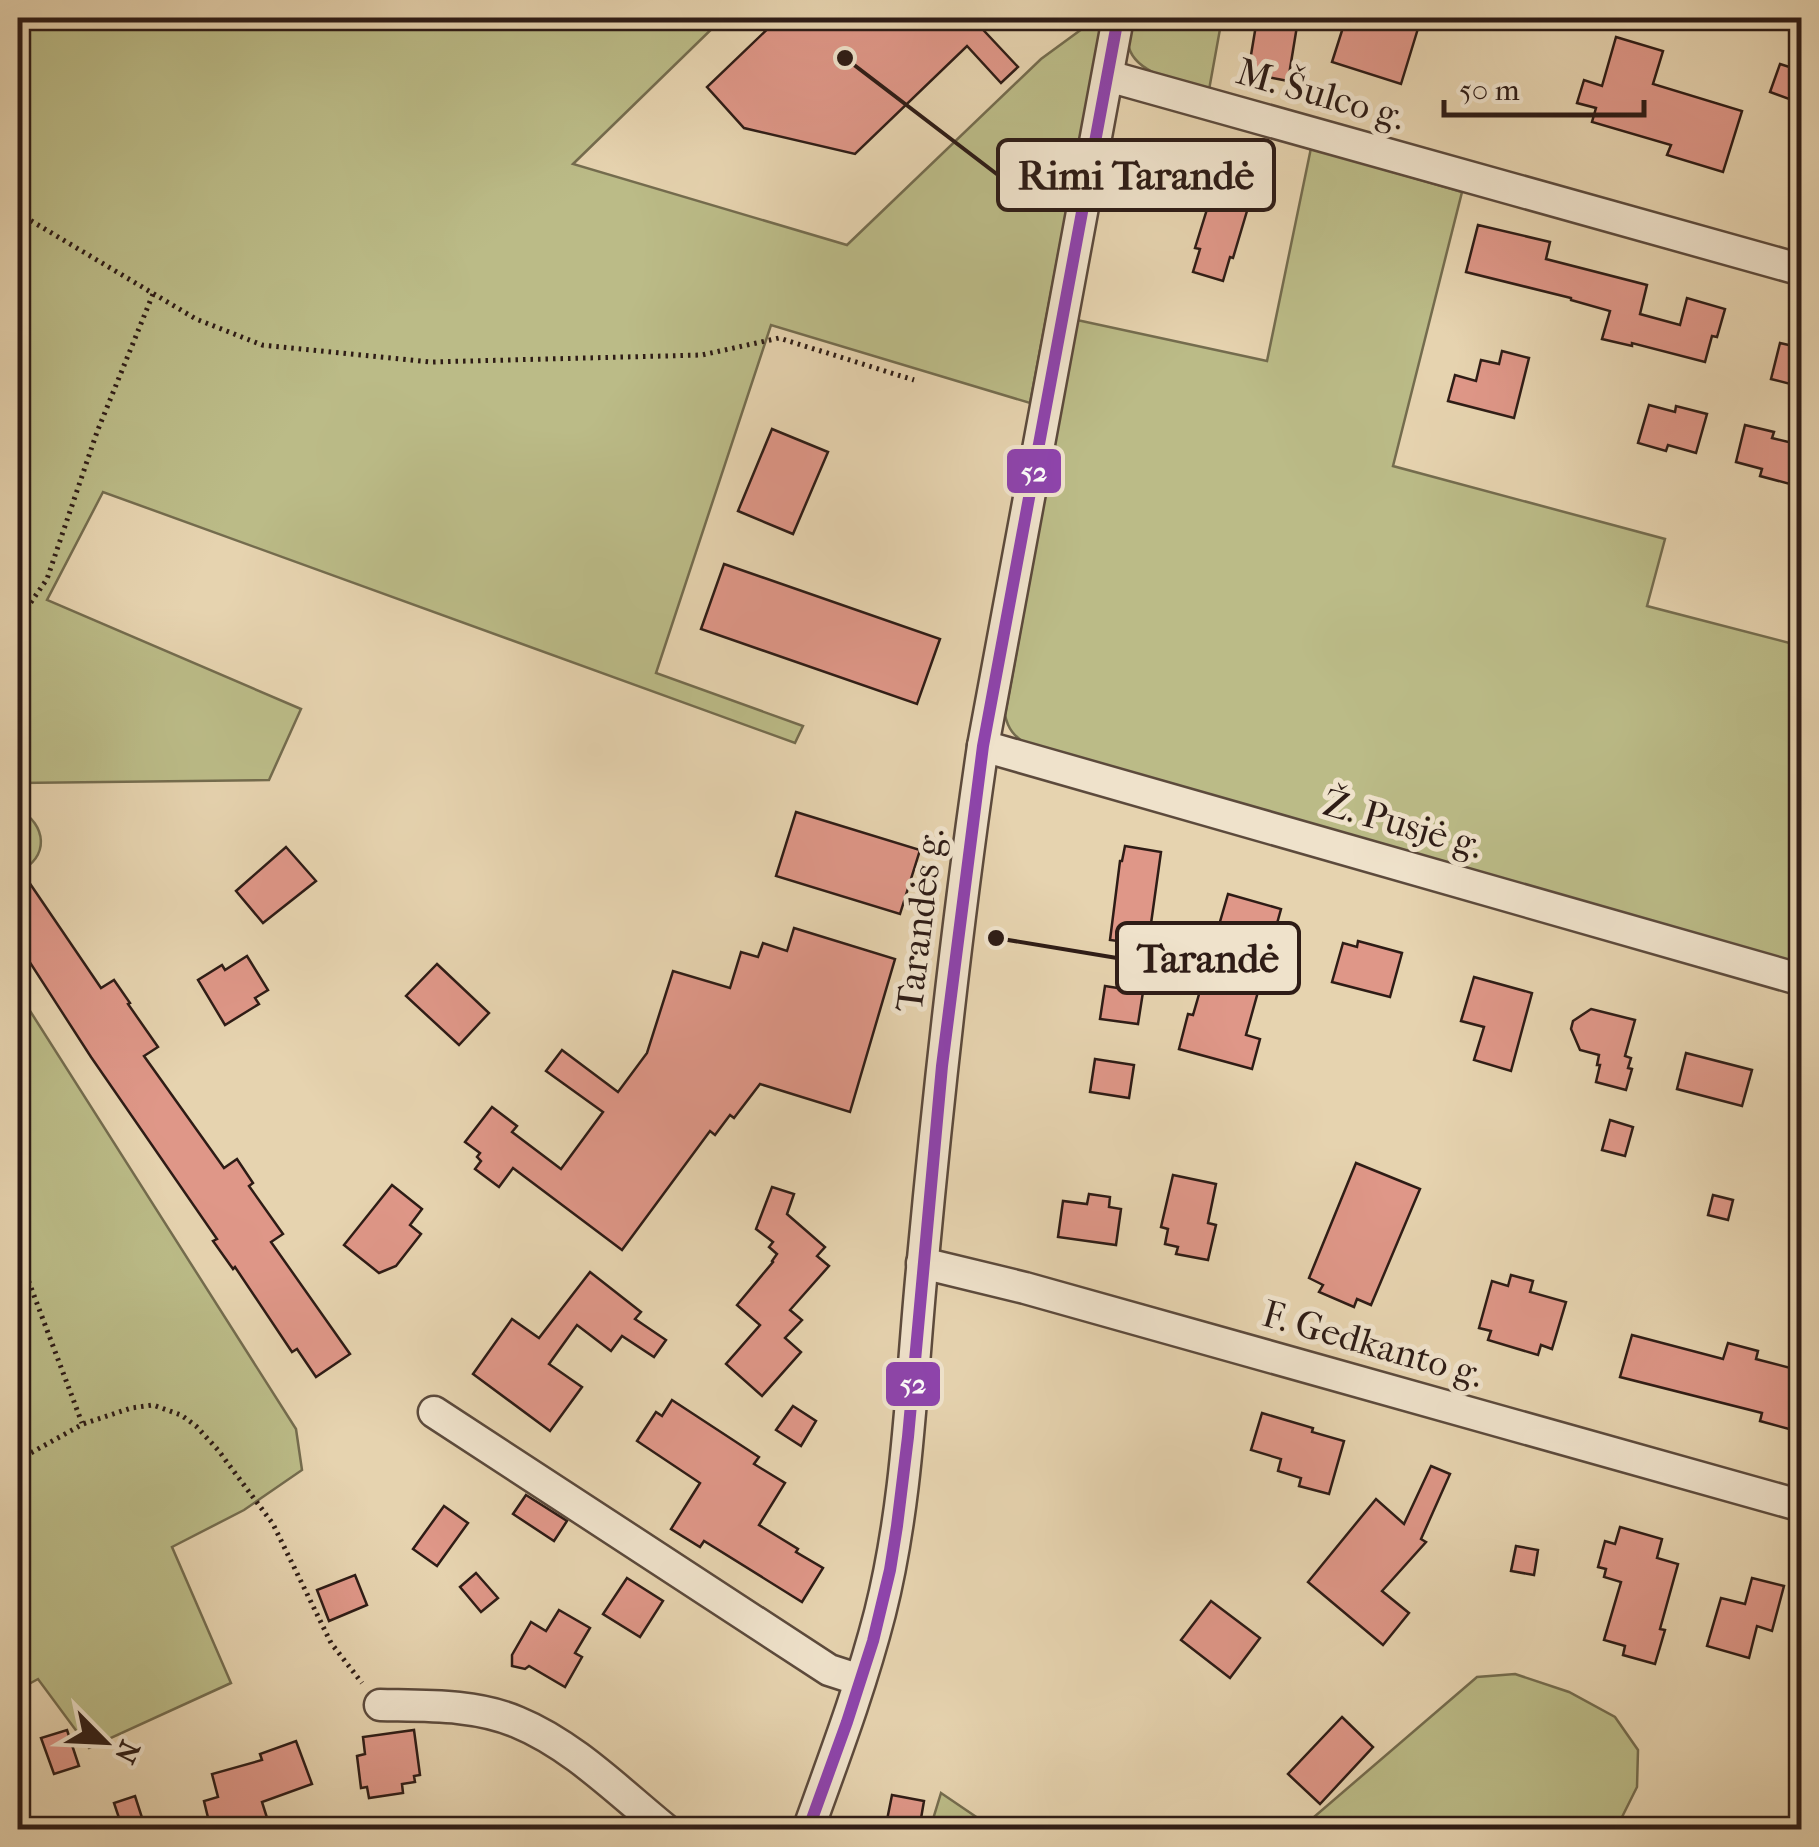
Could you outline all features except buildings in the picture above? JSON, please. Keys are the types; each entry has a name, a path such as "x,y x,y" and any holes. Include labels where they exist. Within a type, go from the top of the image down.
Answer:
{"street":[{"name":"Tarandės g.","path":"808,1830 880,1612 900,1505 922,1262 983,746 1118,18"},
{"name":"M. Šulco g.","path":"1108,76 1802,270"},
{"name":"Ž. Pusjė g.","path":"983,746 1802,980"},
{"name":"F. Gedkanto g.","path":"922,1262 1802,1506"},
{"path":"434,1412 829,1670 860,1680"},
{"path":"380,1705 438,1706 516,1721 590,1767 666,1830"}],"path":[{"path":"18,213 196,320 262,344 431,362 702,355 779,338 914,380"},
{"path":"18,622 47,579 97,432 153,294"},
{"path":"18,1252 82,1424"},
{"path":"18,1460 82,1424 130,1408 153,1406 182,1415 218,1450 272,1524 330,1643 380,1705"}],"green space":[{"path":"18,18 723,18 573,164 847,245 1041,59 1097,18 1103,18 1030,403 771,325 656,673 803,726 795,743 103,492 47,600 301,709 269,780 18,783"},
{"path":"1130,18 1222,18 1209,90 1160,75 1139,63 1128,43"},
{"path":"1311,148 1462,192 1393,466 1665,539 1647,606 1801,646 1801,964 1026,744 1010,728 1005,715 1077,320 1267,361"},
{"path":"18,809 35,823 41,841 36,858 18,872"},
{"path":"18,992 296,1429 302,1470 244,1510 172,1547 231,1683 89,1748 38,1679 18,1690"},
{"path":"1515,1674 1569,1692 1615,1717 1638,1750 1637,1787 1616,1829 1300,1829 1477,1677"},
{"path":"941,1793 994,1829 930,1829"}],"transit line":[{"name":"52","path":"808,1830 873,1641 890,1570 908,1437 942,1066 983,746 1118,18"}],"place":[{"name":"Rimi Tarandė","path":"845,58"},
{"name":"Tarandė","path":"996,938"}]}
